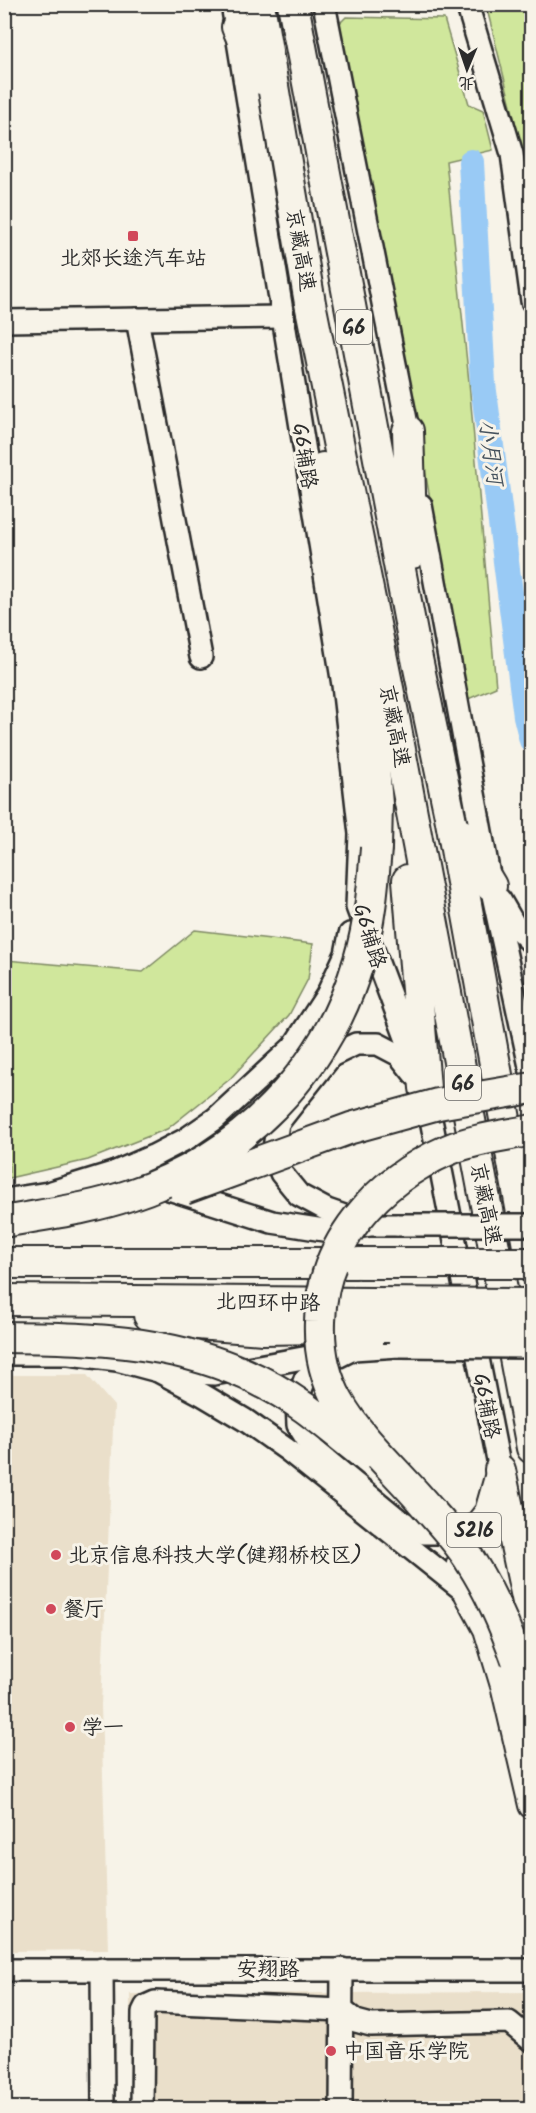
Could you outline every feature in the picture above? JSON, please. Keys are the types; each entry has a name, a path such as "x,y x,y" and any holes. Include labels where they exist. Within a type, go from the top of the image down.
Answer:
{"highway":[{"name":"京藏高速","path":"259,4 310,303 394,718 531,1448"},
{"name":"京藏高速","path":"293,4 415,649 450,816 531,1268"},
{"path":"234,16 278,115"},
{"path":"4,1223 129,1196 189,1171 227,1148 259,1121 323,1044 343,1004 359,961 371,909 378,804 373,756 322,460 310,303"},
{"path":"408,431 415,649"},
{"path":"394,718 425,1088"},
{"path":"450,816 491,886"},
{"path":"4,1223 53,1221 121,1210 200,1184 351,1128 438,1104 531,1088"},
{"path":"421,1500 352,1423 329,1383 319,1341 322,1291 329,1267 353,1223 370,1202 388,1186 448,1150 479,1140 531,1130"},
{"name":"北四环中路","path":"4,1263 531,1263"},
{"name":"北四环中路","path":"4,1300 75,1300 384,1325 531,1304"},
{"path":"384,1325 531,1327"},
{"path":"4,1336 127,1341 175,1350 221,1364 263,1383 304,1407 461,1533 470,1559 494,1602 518,1660 531,1715"},
{"path":"500,1470 531,1621"}],"main road":[{"name":"G6辅路","path":"500,1470 488,1512 461,1533 460,1564 468,1594 487,1629 505,1689 531,1805"}],"street":[{"path":"324,4 408,431 491,886 531,1073"},
{"path":"467,4 512,154 531,301"},
{"name":"G6辅路","path":"234,16 343,685 360,834 357,907 425,1088 500,1470"},
{"path":"4,321 282,317"},
{"path":"137,319 201,657"},
{"path":"491,886 515,926 531,943"},
{"path":"4,1200 48,1193 116,1172 186,1139 215,1119 293,1047 327,995 346,954 357,907"},
{"path":"370,1225 327,1210 299,1195 281,1173 274,1148 278,1123 331,1056 356,1044 378,1044 399,1055 425,1088"},
{"path":"116,1172 272,1222 330,1231 370,1225 531,1225"},
{"path":"461,1533 424,1533 399,1520 313,1449 298,1425 297,1401 305,1379 323,1364 353,1349 384,1325 531,1347"},
{"path":"4,1354 69,1354 117,1360 158,1371 214,1374 353,1349"},
{"path":"158,1371 254,1426 399,1537 468,1594"},
{"path":"102,1969 103,2109"},
{"name":"安翔路","path":"4,1970 531,1970"},
{"path":"341,2109 342,1970"},
{"path":"142,2109 143,2012 146,2006 155,2002 342,2010 356,2021 371,2025 509,2022 531,2042"}],"shaded area":[{"name":"北京信息科技大学(健翔桥校区)","path":"4,1375 87,1375 114,1406 101,1705 108,1950 5,1951"},
{"name":"中国音乐学院","path":"531,1992 531,2108 130,2108 130,1994"}],"green space":[{"path":"486,5 531,5 531,192 529,178"},
{"path":"346,17 444,19 469,104 483,110 493,150 446,161 469,382 496,687 466,700 410,387 337,26"},
{"path":"195,930 313,944 308,979 289,1015 230,1079 167,1129 88,1160 9,1178 6,960 143,972"}],"waterway":[{"name":"小月河","path":"471,162 483,384 526,716 532,740"}],"place":[{"name":"北郊长途汽车站","path":"133,236"},
{"name":"北京信息科技大学(健翔桥校区)","path":"56,1555"},
{"name":"餐厅","path":"51,1609"},
{"name":"学一","path":"70,1727"},
{"name":"中国音乐学院","path":"331,2051"}]}
